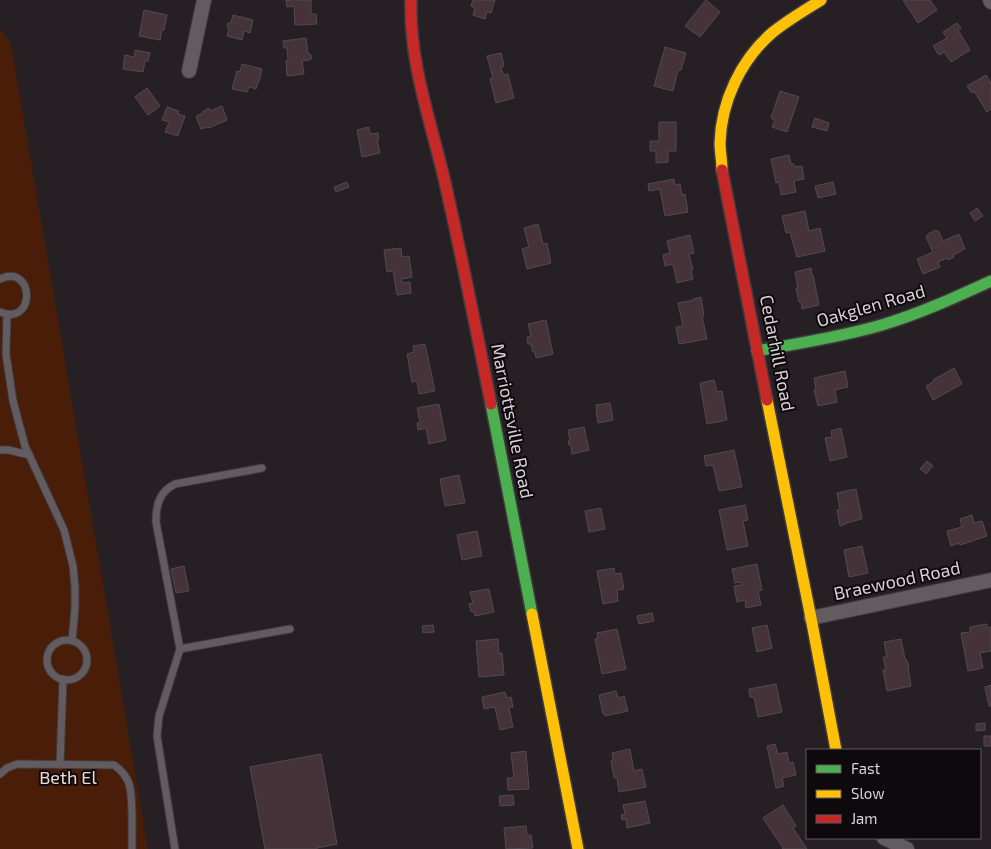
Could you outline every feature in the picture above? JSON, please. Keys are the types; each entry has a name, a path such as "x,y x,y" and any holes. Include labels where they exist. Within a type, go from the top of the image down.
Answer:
{"street":[{"path":"189,71 204,0"},
{"name":"Marriottsville Road","path":"411,0 410,31 414,52 466,276 578,849"},
{"name":"Cedarhill Road","path":"821,0 782,25 767,37 754,52 740,72 730,93 723,117 720,143 722,170 756,351 836,749"},
{"name":"Oakglen Road","path":"756,351 838,336 883,325 924,311 991,281"},
{"name":"Braewood Road","path":"811,618 991,580"},
{"path":"886,839 907,849"}],"lane":[{"path":"0,279 6,276 19,279 27,291 27,298 21,309 16,312 3,313 6,354 11,392 24,446 64,530 73,566 75,608 72,640"},
{"path":"0,450 10,450 29,455"},
{"path":"175,849 157,736 159,716 180,649 156,522 156,511 163,493 176,484 262,468"},
{"path":"180,649 290,629"},
{"path":"72,640 83,648 86,662 84,669 74,678 62,678 50,670 47,656 54,644 60,641 72,640"},
{"path":"60,764 62,678"},
{"path":"0,774 7,768 17,764 114,765 122,770 131,789 132,849"}],"green space":[{"name":"Beth El","path":"0,28 11,44 148,849 0,849"}],"building":[{"path":"286,0 311,0 311,14 316,14 317,24 295,25 294,6 287,7"},
{"path":"473,0 495,0 491,13 487,12 485,19 473,15 475,8 471,6"},
{"path":"706,0 720,12 700,37 685,26"},
{"path":"903,0 930,0 937,10 918,23"},
{"path":"144,10 167,15 160,40 139,36"},
{"path":"233,15 253,20 250,33 244,31 242,40 227,36 228,23 231,23"},
{"path":"957,23 961,28 958,30 970,50 951,62 944,52 939,55 933,46 947,38 943,32"},
{"path":"306,38 308,53 312,58 302,61 304,74 287,76 287,48 284,48 283,41"},
{"path":"665,47 686,53 681,70 678,70 673,91 654,86"},
{"path":"135,50 150,53 148,61 145,61 143,72 123,69 125,55 134,57"},
{"path":"501,53 504,66 501,67 503,75 508,74 514,98 496,103 490,79 493,78 487,56"},
{"path":"242,64 262,69 256,89 249,87 247,92 232,89 237,71 240,72"},
{"path":"986,75 991,83 991,109 987,112 974,91 972,93 967,86"},
{"path":"147,88 160,106 148,115 135,97"},
{"path":"780,91 799,97 787,132 772,127 775,120 771,118"},
{"path":"222,106 227,120 209,128 201,129 196,116 209,108 210,111"},
{"path":"167,107 179,111 178,114 185,116 178,136 165,132 169,122 162,120"},
{"path":"815,118 829,123 827,131 812,127"},
{"path":"659,122 676,122 676,151 668,151 668,162 656,163 656,151 650,151 650,141 659,141"},
{"path":"369,127 370,134 378,133 379,139 377,140 380,153 362,157 357,130"},
{"path":"789,155 791,164 794,164 794,167 802,166 804,179 794,181 796,192 781,195 779,182 776,183 771,159"},
{"path":"674,179 675,185 680,184 682,195 685,194 688,212 665,216 660,189 649,191 648,184"},
{"path":"347,182 349,187 336,192 334,187"},
{"path":"833,182 836,194 818,198 815,186"},
{"path":"977,208 983,216 975,221 970,213"},
{"path":"805,211 809,231 820,228 825,251 797,257 790,232 786,233 782,216"},
{"path":"538,224 543,244 547,243 551,263 527,269 522,249 529,247 524,228"},
{"path":"936,230 943,241 959,234 965,249 948,260 947,258 938,262 940,267 923,274 917,259 933,252 926,237"},
{"path":"690,235 694,253 689,254 693,279 677,283 673,264 665,266 663,255 670,253 667,241"},
{"path":"401,248 402,257 409,256 412,277 402,279 402,283 410,282 411,293 397,295 393,271 387,272 384,250"},
{"path":"811,268 819,305 802,309 796,288 798,288 795,272"},
{"path":"701,297 704,316 702,316 707,339 679,344 676,327 683,326 678,303"},
{"path":"546,320 553,354 536,358 531,344 528,344 527,337 531,336 528,324"},
{"path":"425,344 435,391 419,394 417,381 412,382 407,354 414,352 413,346"},
{"path":"954,368 962,384 933,400 926,386"},
{"path":"845,371 848,387 835,390 837,402 818,406 814,390 816,390 814,378"},
{"path":"714,380 717,392 722,391 727,420 707,424 700,383"},
{"path":"610,403 613,420 598,423 596,405"},
{"path":"439,404 446,440 429,444 426,428 418,430 417,423 420,422 417,408"},
{"path":"584,427 589,450 572,454 571,445 569,445 568,441 570,440 568,430"},
{"path":"841,428 847,457 830,461 825,438 832,437 831,431"},
{"path":"734,450 742,487 719,491 713,465 706,466 704,456"},
{"path":"927,461 933,466 926,474 920,469"},
{"path":"459,475 465,503 445,506 440,479"},
{"path":"856,489 862,519 840,526 837,510 840,509 837,493"},
{"path":"745,505 748,520 743,521 748,546 727,550 719,510"},
{"path":"601,508 605,529 589,532 585,511"},
{"path":"972,515 974,523 982,521 987,536 951,546 947,531 962,527 960,519"},
{"path":"477,531 482,556 462,560 457,535"},
{"path":"862,546 868,573 849,577 844,550"},
{"path":"757,564 762,590 758,591 761,605 746,608 745,600 737,602 734,586 742,585 741,582 735,583 732,569"},
{"path":"184,566 189,591 176,593 171,569"},
{"path":"614,568 615,574 621,573 624,589 617,590 618,601 603,604 597,571"},
{"path":"489,589 494,612 475,616 474,611 471,612 469,604 473,603 470,592"},
{"path":"652,613 654,621 639,624 637,616"},
{"path":"987,624 987,628 991,627 991,651 980,653 983,668 968,671 961,633 970,632 970,627"},
{"path":"433,625 434,632 423,633 422,626"},
{"path":"767,625 772,648 757,652 752,628"},
{"path":"617,629 626,669 602,674 595,639 598,638 597,633"},
{"path":"498,639 499,654 502,653 504,675 479,677 476,641"},
{"path":"901,639 905,659 909,666 911,686 887,691 883,670 886,670 883,657 887,657 884,642"},
{"path":"776,684 782,712 758,717 754,697 750,697 749,689"},
{"path":"991,685 991,706 989,706 985,687"},
{"path":"616,691 618,698 624,696 628,711 605,716 599,695"},
{"path":"505,692 507,698 511,697 513,707 509,708 513,727 500,730 495,707 484,709 482,697"},
{"path":"985,723 985,730 976,731 976,724"},
{"path":"984,736 991,736 991,746 984,746"},
{"path":"775,744 778,754 787,752 789,763 793,762 796,775 782,778 784,786 776,788 767,746"},
{"path":"630,749 634,771 642,769 646,787 619,792 617,778 614,778 611,761 613,760 612,753"},
{"path":"526,751 529,789 508,790 507,778 514,778 511,753"},
{"path":"321,754 337,844 317,849 265,849 250,767"},
{"path":"513,795 514,805 500,806 499,796"},
{"path":"645,801 650,823 627,828 626,819 622,820 621,815 625,814 623,805"},
{"path":"783,805 796,826 793,828 807,849 782,849 763,818"},
{"path":"526,826 527,835 531,835 533,848 506,849 504,828"}],"traffic: fast":[{"path":"757,351 869,329 925,310 991,281"},
{"path":"491,404 532,614"}],"traffic: slow":[{"path":"722,170 720,143 724,112 742,68 751,55 773,32 821,0"},
{"path":"767,400 836,749"},
{"path":"532,614 578,849"}],"traffic: jam":[{"path":"411,0 413,45 421,90 444,178 491,404"},
{"path":"722,170 767,400"}]}
